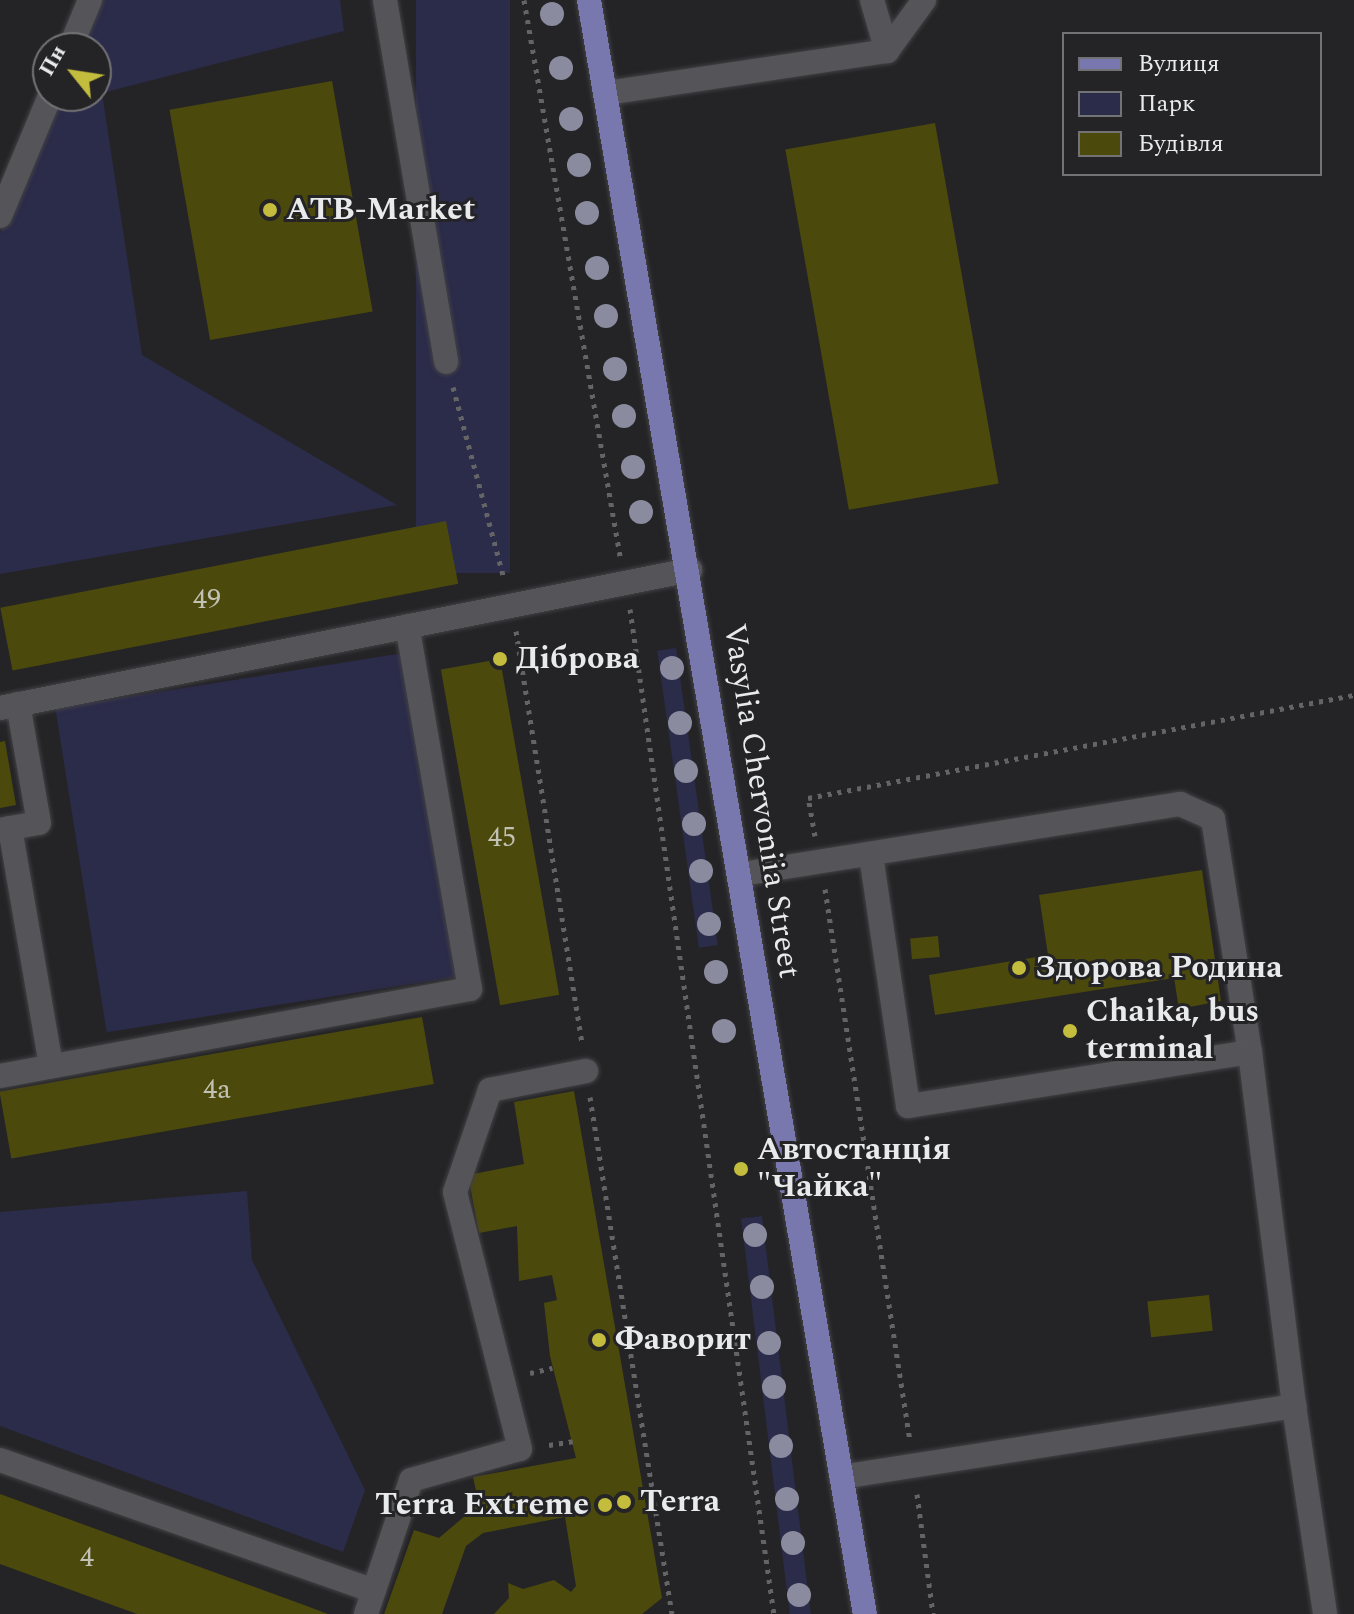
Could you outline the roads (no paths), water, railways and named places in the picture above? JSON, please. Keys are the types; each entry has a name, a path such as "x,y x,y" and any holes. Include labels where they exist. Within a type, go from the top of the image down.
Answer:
{"main road":[{"name":"Vasylia Chervoniia Street","path":"589,0 742,874 865,1614"}],"lane":[{"path":"77,32 90,0"},
{"path":"385,0 446,362"},
{"path":"872,0 887,51"},
{"path":"606,93 887,51 924,0"},
{"path":"0,216 43,112"},
{"path":"51,1066 5,829 39,823 9,706 690,570"},
{"path":"0,1076 470,989 407,626"},
{"path":"742,874 1180,804 1213,819 1250,1052 1294,1406 1325,1614"},
{"path":"871,855 908,1106 1250,1052"},
{"path":"366,1614 411,1480 520,1449 455,1192 490,1090 586,1071"},
{"path":"841,1477 1294,1406"},
{"path":"0,1460 374,1591"}],"place":[{"name":"ATB-Market","path":"270,210"},
{"name":"Діброва","path":"500,659"},
{"name":"Здорова Родина","path":"1019,968"},
{"name":"Chaika, bus terminal","path":"1070,1031"},
{"name":"Автостанція \"Чайка\"","path":"741,1169"},
{"name":"Фаворит","path":"599,1340"},
{"name":"Terra","path":"624,1502"},
{"name":"Terra Extreme","path":"605,1505"}]}
